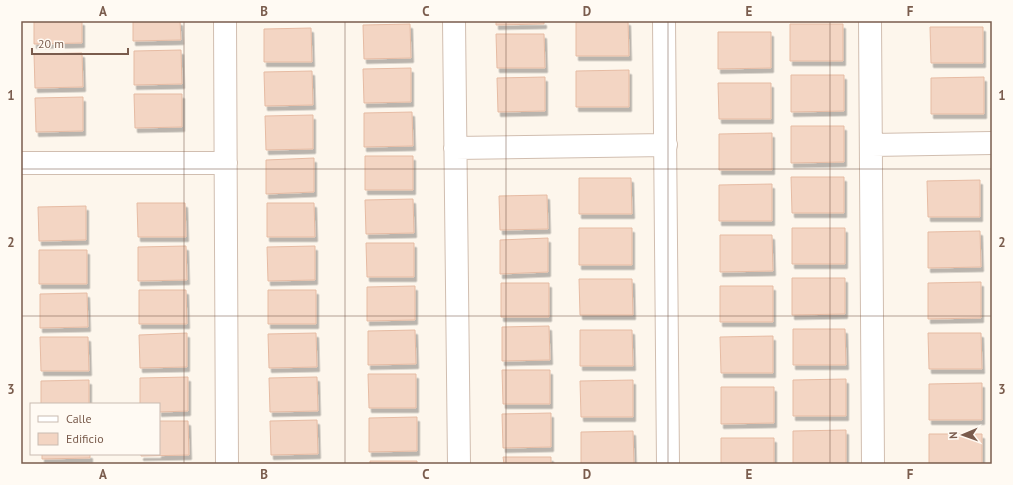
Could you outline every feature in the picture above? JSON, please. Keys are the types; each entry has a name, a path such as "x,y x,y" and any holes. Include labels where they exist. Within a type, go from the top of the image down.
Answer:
{"street":[{"path":"225,21 227,464"},
{"path":"454,21 459,464"},
{"path":"664,21 668,464"},
{"path":"870,21 872,145 872,464"},
{"path":"872,145 992,143"},
{"path":"455,148 666,145"},
{"path":"21,163 226,163"}],"building":[{"path":"34,21 82,21 82,43 34,44"},
{"path":"133,21 180,21 181,40 133,41"},
{"path":"496,21 544,21 544,24 496,25"},
{"path":"576,21 628,21 629,56 576,56"},
{"path":"410,24 411,58 364,59 363,25"},
{"path":"790,24 843,24 843,61 790,61"},
{"path":"930,27 983,27 983,63 931,63"},
{"path":"311,28 312,62 264,62 264,29"},
{"path":"718,32 771,32 771,68 718,69"},
{"path":"496,34 544,34 545,68 497,68"},
{"path":"181,50 182,84 134,85 134,51"},
{"path":"82,53 83,87 35,88 34,54"},
{"path":"411,68 411,102 364,103 363,69"},
{"path":"629,70 629,107 576,107 576,71"},
{"path":"312,71 313,105 265,106 264,72"},
{"path":"791,75 844,75 844,111 791,112"},
{"path":"545,77 545,111 498,112 497,78"},
{"path":"984,77 984,114 931,114 931,78"},
{"path":"718,83 771,83 771,119 719,119"},
{"path":"134,94 182,94 182,127 135,128"},
{"path":"83,97 83,131 36,132 35,98"},
{"path":"412,112 413,146 364,147 364,113"},
{"path":"313,115 313,149 266,150 265,116"},
{"path":"791,126 844,126 844,162 791,163"},
{"path":"772,133 772,170 719,170 719,134"},
{"path":"365,156 413,156 413,190 365,190"},
{"path":"314,158 314,192 266,194 266,160"},
{"path":"791,177 844,177 844,213 792,213"},
{"path":"579,178 631,178 632,214 579,214"},
{"path":"980,180 980,217 928,217 927,181"},
{"path":"772,184 772,221 719,221 719,185"},
{"path":"547,195 548,229 500,230 499,196"},
{"path":"413,199 414,233 366,234 365,200"},
{"path":"137,203 185,203 186,237 138,237"},
{"path":"267,203 314,203 315,237 267,237"},
{"path":"86,206 86,240 39,241 38,207"},
{"path":"579,228 632,228 632,265 579,265"},
{"path":"792,228 845,228 845,264 792,264"},
{"path":"980,231 981,267 928,268 928,232"},
{"path":"720,235 772,235 773,271 720,272"},
{"path":"548,238 548,272 500,274 500,240"},
{"path":"366,243 414,243 414,277 367,277"},
{"path":"186,246 187,280 138,281 138,247"},
{"path":"315,246 315,280 268,281 267,247"},
{"path":"39,250 87,250 87,284 39,284"},
{"path":"792,278 845,278 845,314 792,315"},
{"path":"579,279 632,279 633,315 580,315"},
{"path":"981,282 981,318 928,319 928,283"},
{"path":"501,283 549,283 549,317 501,317"},
{"path":"415,286 415,320 367,321 367,287"},
{"path":"720,286 773,286 773,322 720,322"},
{"path":"139,290 186,290 187,324 139,324"},
{"path":"268,290 316,290 316,324 268,324"},
{"path":"87,293 88,327 40,328 40,294"},
{"path":"549,326 550,360 502,361 502,327"},
{"path":"793,329 845,329 846,365 793,365"},
{"path":"415,330 416,364 368,365 368,331"},
{"path":"580,330 632,330 633,366 580,366"},
{"path":"187,333 187,367 140,368 139,335"},
{"path":"316,333 317,367 269,368 268,334"},
{"path":"928,333 981,333 982,369 929,369"},
{"path":"773,336 773,373 721,373 720,337"},
{"path":"40,337 88,337 89,371 41,371"},
{"path":"502,370 550,370 550,404 503,404"},
{"path":"368,374 416,374 416,408 369,408"},
{"path":"188,377 188,411 160,412 160,403 140,403 140,378"},
{"path":"317,377 318,411 270,412 269,378"},
{"path":"846,379 846,416 793,416 793,380"},
{"path":"89,380 89,403 41,403 41,381"},
{"path":"633,380 633,417 581,417 580,381"},
{"path":"982,383 982,420 929,420 929,384"},
{"path":"721,387 774,387 774,423 721,424"},
{"path":"551,413 551,447 503,448 502,414"},
{"path":"417,417 417,451 369,452 369,418"},
{"path":"317,420 318,454 271,455 270,421"},
{"path":"160,421 188,421 189,455 141,456 160,455"},
{"path":"846,430 846,464 793,464 793,431"},
{"path":"633,431 634,464 581,464 581,432"},
{"path":"929,434 982,434 982,464 929,464"},
{"path":"721,438 774,438 774,464 721,464"},
{"path":"42,455 90,455 90,458 42,459"},
{"path":"503,457 551,457 551,464 504,464"},
{"path":"370,461 417,461 417,464 370,464"}]}
